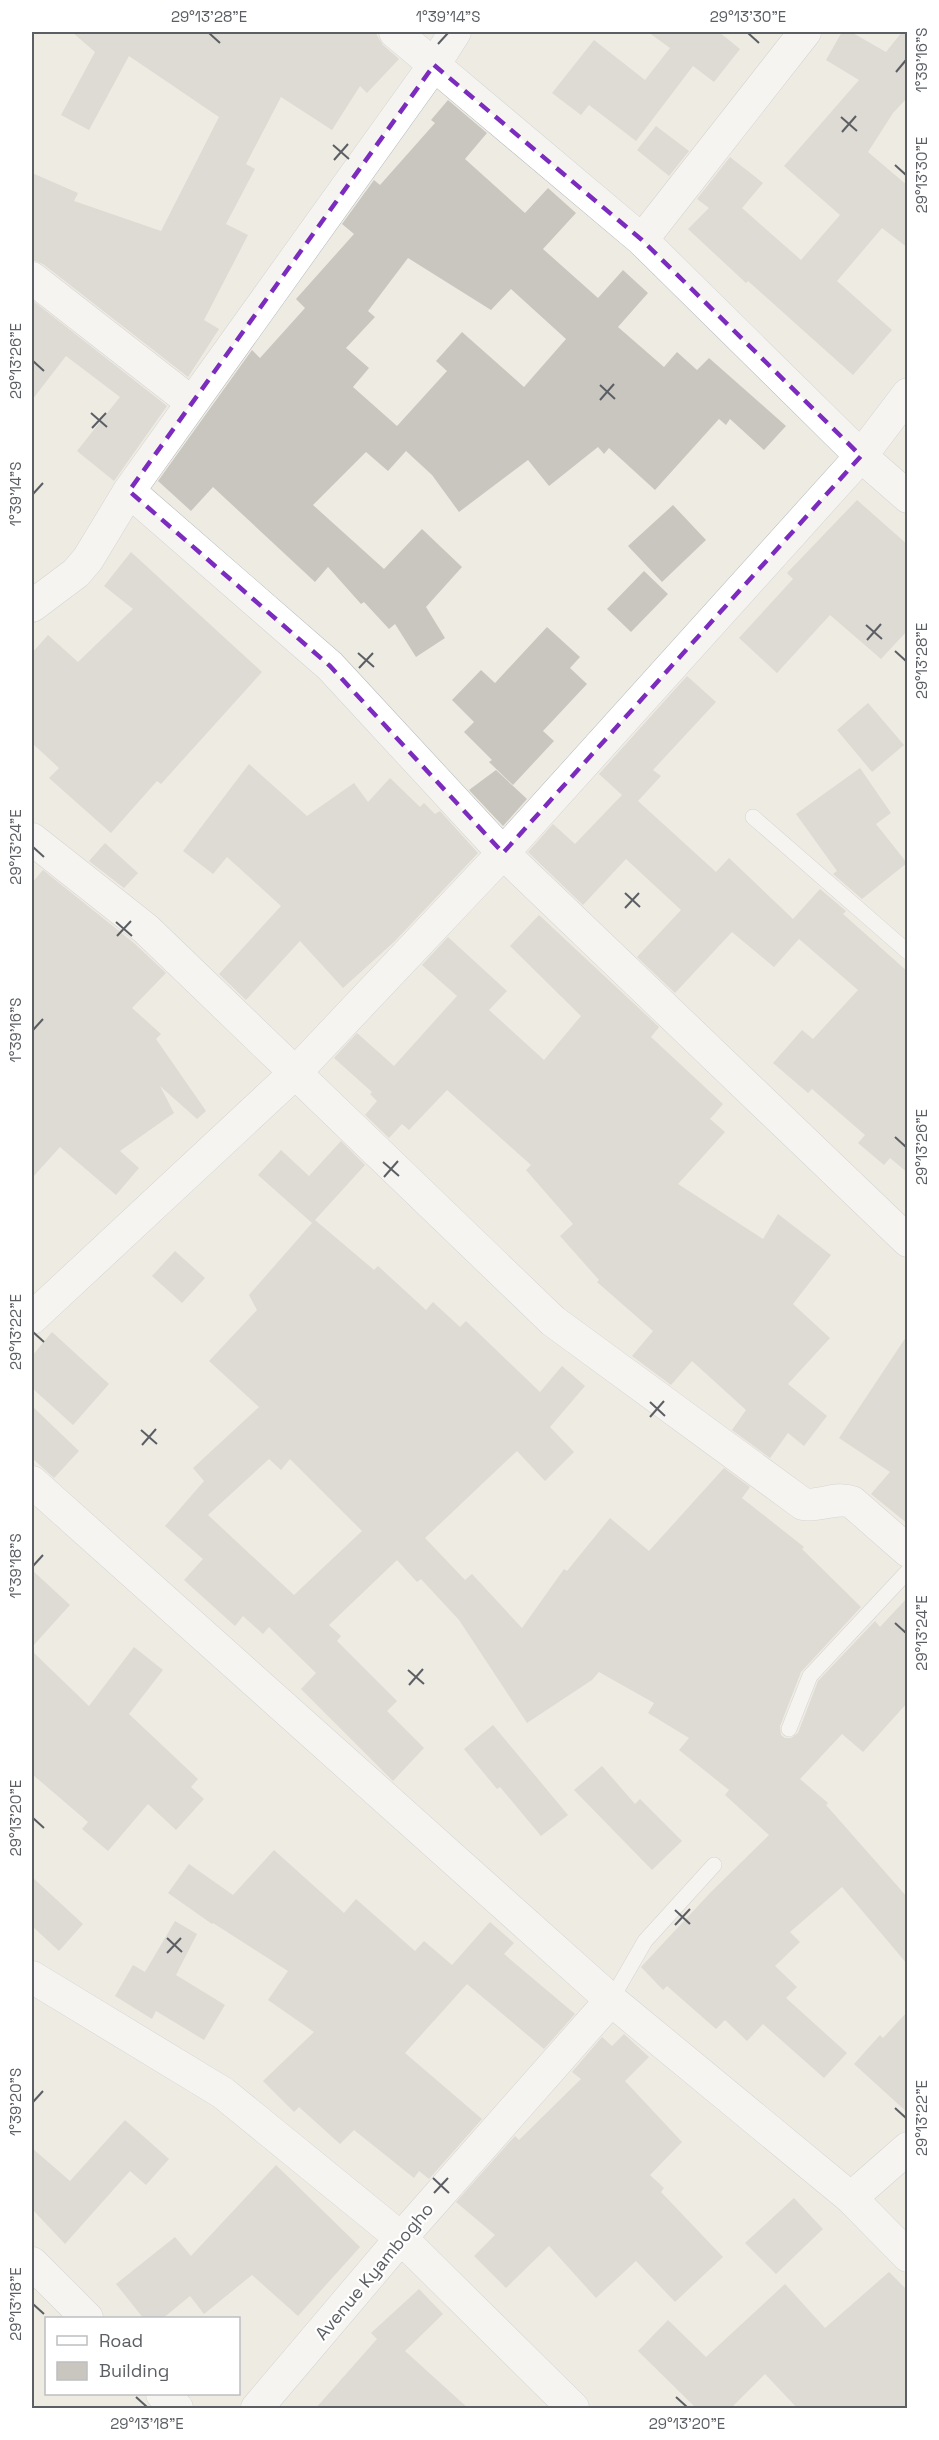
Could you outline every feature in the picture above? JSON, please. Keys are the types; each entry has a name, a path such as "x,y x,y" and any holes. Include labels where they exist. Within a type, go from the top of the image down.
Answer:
{"street":[{"path":"395,32 642,240 861,456 908,497"},
{"path":"32,606 76,573 88,559 129,491 434,65 454,32"},
{"path":"642,240 805,32"},
{"path":"32,278 191,402"},
{"path":"32,1318 296,1072 503,853 861,456 908,394"},
{"path":"129,491 330,666 503,853 908,1241"},
{"path":"32,839 146,929 553,1321 803,1504 814,1506 842,1498 852,1502 908,1551"},
{"path":"32,1482 611,2000 851,2198 908,2256"},
{"path":"32,1977 223,2093 401,2238 573,2409"},
{"name":"Avenue Kyambogho","path":"257,2409 401,2238 611,2000"},
{"path":"851,2198 908,2148"},
{"path":"32,2263 85,2317"},
{"path":"163,2395 177,2409"}],"lane":[{"path":"753,817 908,952"},
{"path":"789,1730 810,1676 908,1571"},
{"path":"611,2000 645,1941 714,1865"}],"highlighted area":[{"path":"434,65 642,240 861,456 503,853 330,666 129,491"}],"building":[{"path":"72,32 375,32 383,45 399,59 367,93 360,86 332,130 281,97 246,164 255,169 226,224 248,235 204,320 219,329 188,377 43,264 32,260 32,173 78,193 74,201 161,231 219,117 129,56 89,130 61,115 95,52"},
{"path":"648,32 719,32 740,49 714,82 693,66 636,141 589,105 581,115 552,93 594,40 645,80 670,48"},
{"path":"842,32 851,32 886,52 902,32 908,32 908,97 893,113 868,152 908,186 908,248 882,228 837,281 892,330 853,375 748,281 746,283 688,229 709,208 697,199 730,157 763,183 742,208 801,260 840,215 784,166 859,80 826,60"},
{"path":"448,100 487,133 465,159 525,213 548,188 576,213 543,249 598,298 623,270 648,293 618,327 664,367 677,352 697,370 709,358 786,426 764,450 730,419 726,425 719,419 655,490 609,448 604,454 598,447 549,486 528,460 459,512 432,475 406,451 388,471 366,452 313,505 384,569 422,529 462,567 426,607 445,638 416,657 395,624 389,629 364,602 361,604 328,567 315,582 213,487 191,511 158,481 252,350 260,358 305,308 296,299 354,234 342,224 374,180 380,185 435,123 431,120","holes":["408,258 491,310 511,289 566,339 524,387 462,332 436,361 447,371 397,426 353,387 369,368 346,348 375,317 368,311"]},
{"path":"656,126 689,151 669,176 637,150"},
{"path":"32,300 167,406 114,481 77,451 120,397 66,356 32,400"},
{"path":"857,500 908,545 908,630 881,659 830,615 777,673 739,638 793,579 787,573"},
{"path":"673,505 706,540 662,582 628,546"},
{"path":"131,552 262,672 161,784 157,781 111,833 49,778 59,768 32,743 32,653 48,635 78,662 133,609 104,586"},
{"path":"644,571 668,594 631,632 607,609"},
{"path":"547,627 580,657 570,668 587,684 543,731 554,741 513,785 489,762 492,760 464,732 474,722 452,700 481,670 495,683"},
{"path":"687,676 716,702 653,770 661,776 638,801 716,872 729,858 793,919 820,889 846,911 843,914 908,972 908,1173 890,1158 884,1165 858,1143 865,1135 812,1089 808,1093 773,1063 802,1030 813,1039 858,990 799,939 774,967 732,932 675,993 637,957 681,910 626,859 583,905 528,852 553,824 575,844 622,795 599,774"},
{"path":"868,703 904,745 872,772 837,730"},
{"path":"249,764 307,816 354,783 368,802 390,778 420,807 424,803 435,814 440,811 478,853 395,941 343,988 300,941 246,1000 219,974 281,906 227,857 213,874 183,851"},
{"path":"860,768 891,813 876,824 907,863 862,899 833,874 837,871 796,814"},
{"path":"496,770 527,799 503,826 469,790"},
{"path":"105,843 138,873 124,888 89,861"},
{"path":"43,870 134,943 166,973 132,1008 161,1034 156,1039 206,1111 197,1119 160,1086 174,1113 120,1151 139,1168 116,1195 60,1147 32,1178 32,883"},
{"path":"539,915 659,1027 651,1037 723,1104 710,1119 725,1132 678,1184 763,1239 778,1214 831,1255 793,1304 830,1338 788,1384 827,1416 804,1446 788,1433 770,1458 732,1430 746,1410 692,1361 671,1385 632,1356 653,1331 597,1282 599,1280 560,1236 573,1224 526,1170 531,1165 447,1090 409,1130 402,1124 389,1138 365,1115 377,1101 370,1094 372,1092 334,1058 357,1033 394,1066 457,996 422,965 448,937 507,991 489,1010 544,1060 581,1016 510,946"},
{"path":"341,1141 365,1165 315,1220 374,1270 378,1266 426,1310 433,1302 460,1327 466,1321 540,1392 562,1366 585,1386 550,1427 574,1452 545,1481 517,1451 425,1538 465,1580 472,1574 522,1628 564,1569 567,1571 610,1518 649,1551 724,1468 750,1487 742,1498 804,1547 802,1549 861,1607 801,1672 780,1726 781,1735 785,1738 791,1738 798,1733 818,1681 875,1621 880,1627 908,1597 908,1702 863,1752 842,1734 800,1779 828,1803 826,1805 908,1898 908,1965 842,1887 790,1932 800,1942 775,1966 797,1987 786,1998 847,2053 824,2078 763,2024 747,2041 725,2020 716,2029 667,1986 663,1990 641,1967 711,1892 769,1835 725,1795 729,1790 679,1750 689,1738 648,1713 654,1703 599,1672 592,1680 527,1723 459,1620 421,1579 417,1582 397,1560 329,1625 341,1636 337,1641 397,1701 387,1711 424,1748 393,1781 301,1689 316,1673 269,1627 263,1634 243,1616 235,1626 184,1580 203,1559 165,1526 204,1481 193,1468 259,1407 209,1361 257,1310 249,1295 312,1223 258,1175 281,1150 309,1176","holes":["269,1459 281,1470 290,1459 362,1531 294,1595 208,1515"]},
{"path":"175,1251 205,1278 182,1303 152,1276"},
{"path":"52,1332 109,1384 73,1425 32,1388 32,1356"},
{"path":"908,1334 908,1524 871,1494 890,1472 839,1438"},
{"path":"32,1406 79,1451 54,1478 32,1458"},
{"path":"32,1570 70,1605 32,1647"},
{"path":"134,1647 163,1670 129,1714 198,1779 191,1787 204,1799 176,1830 148,1804 108,1851 82,1829 88,1822 32,1774 32,1651 89,1706"},
{"path":"493,1725 568,1815 541,1836 464,1749"},
{"path":"602,1766 635,1804 640,1799 682,1841 652,1870 574,1790"},
{"path":"274,1850 344,1913 356,1899 415,1951 424,1941 452,1965 490,1922 514,1943 504,1954 575,2014 544,2049 467,1984 405,2053 482,2119 429,2179 419,2171 414,2178 354,2130 340,2144 299,2107 294,2112 263,2081 314,2032 268,2000 288,1971 212,1924 168,1893 189,1864 233,1895"},
{"path":"32,1877 83,1924 59,1951 32,1926"},
{"path":"175,1921 197,1934 176,1975 225,2005 204,2040 156,2011 152,2019 115,1996 133,1965 145,1972"},
{"path":"908,2011 908,2113 854,2064 880,2035 883,2038"},
{"path":"624,2034 649,2057 625,2081 682,2142 650,2175 664,2188 661,2192 723,2257 675,2302 636,2261 596,2298 549,2246 506,2288 474,2256 495,2235 456,2202 515,2136 519,2140 581,2079 572,2072 602,2037 612,2046"},
{"path":"125,2120 169,2159 146,2185 130,2171 65,2244 32,2209 32,2148 70,2181"},
{"path":"276,2165 360,2247 298,2316 252,2275 204,2314 190,2296 164,2317 142,2317 116,2284 175,2237 191,2256"},
{"path":"794,2198 823,2229 776,2274 745,2243"},
{"path":"889,2272 908,2291 908,2409 798,2409 765,2374 730,2409 697,2409 638,2351 668,2320 706,2357 785,2284 825,2328"},
{"path":"419,2289 443,2314 405,2351 469,2409 315,2409 377,2339 371,2333"}]}
